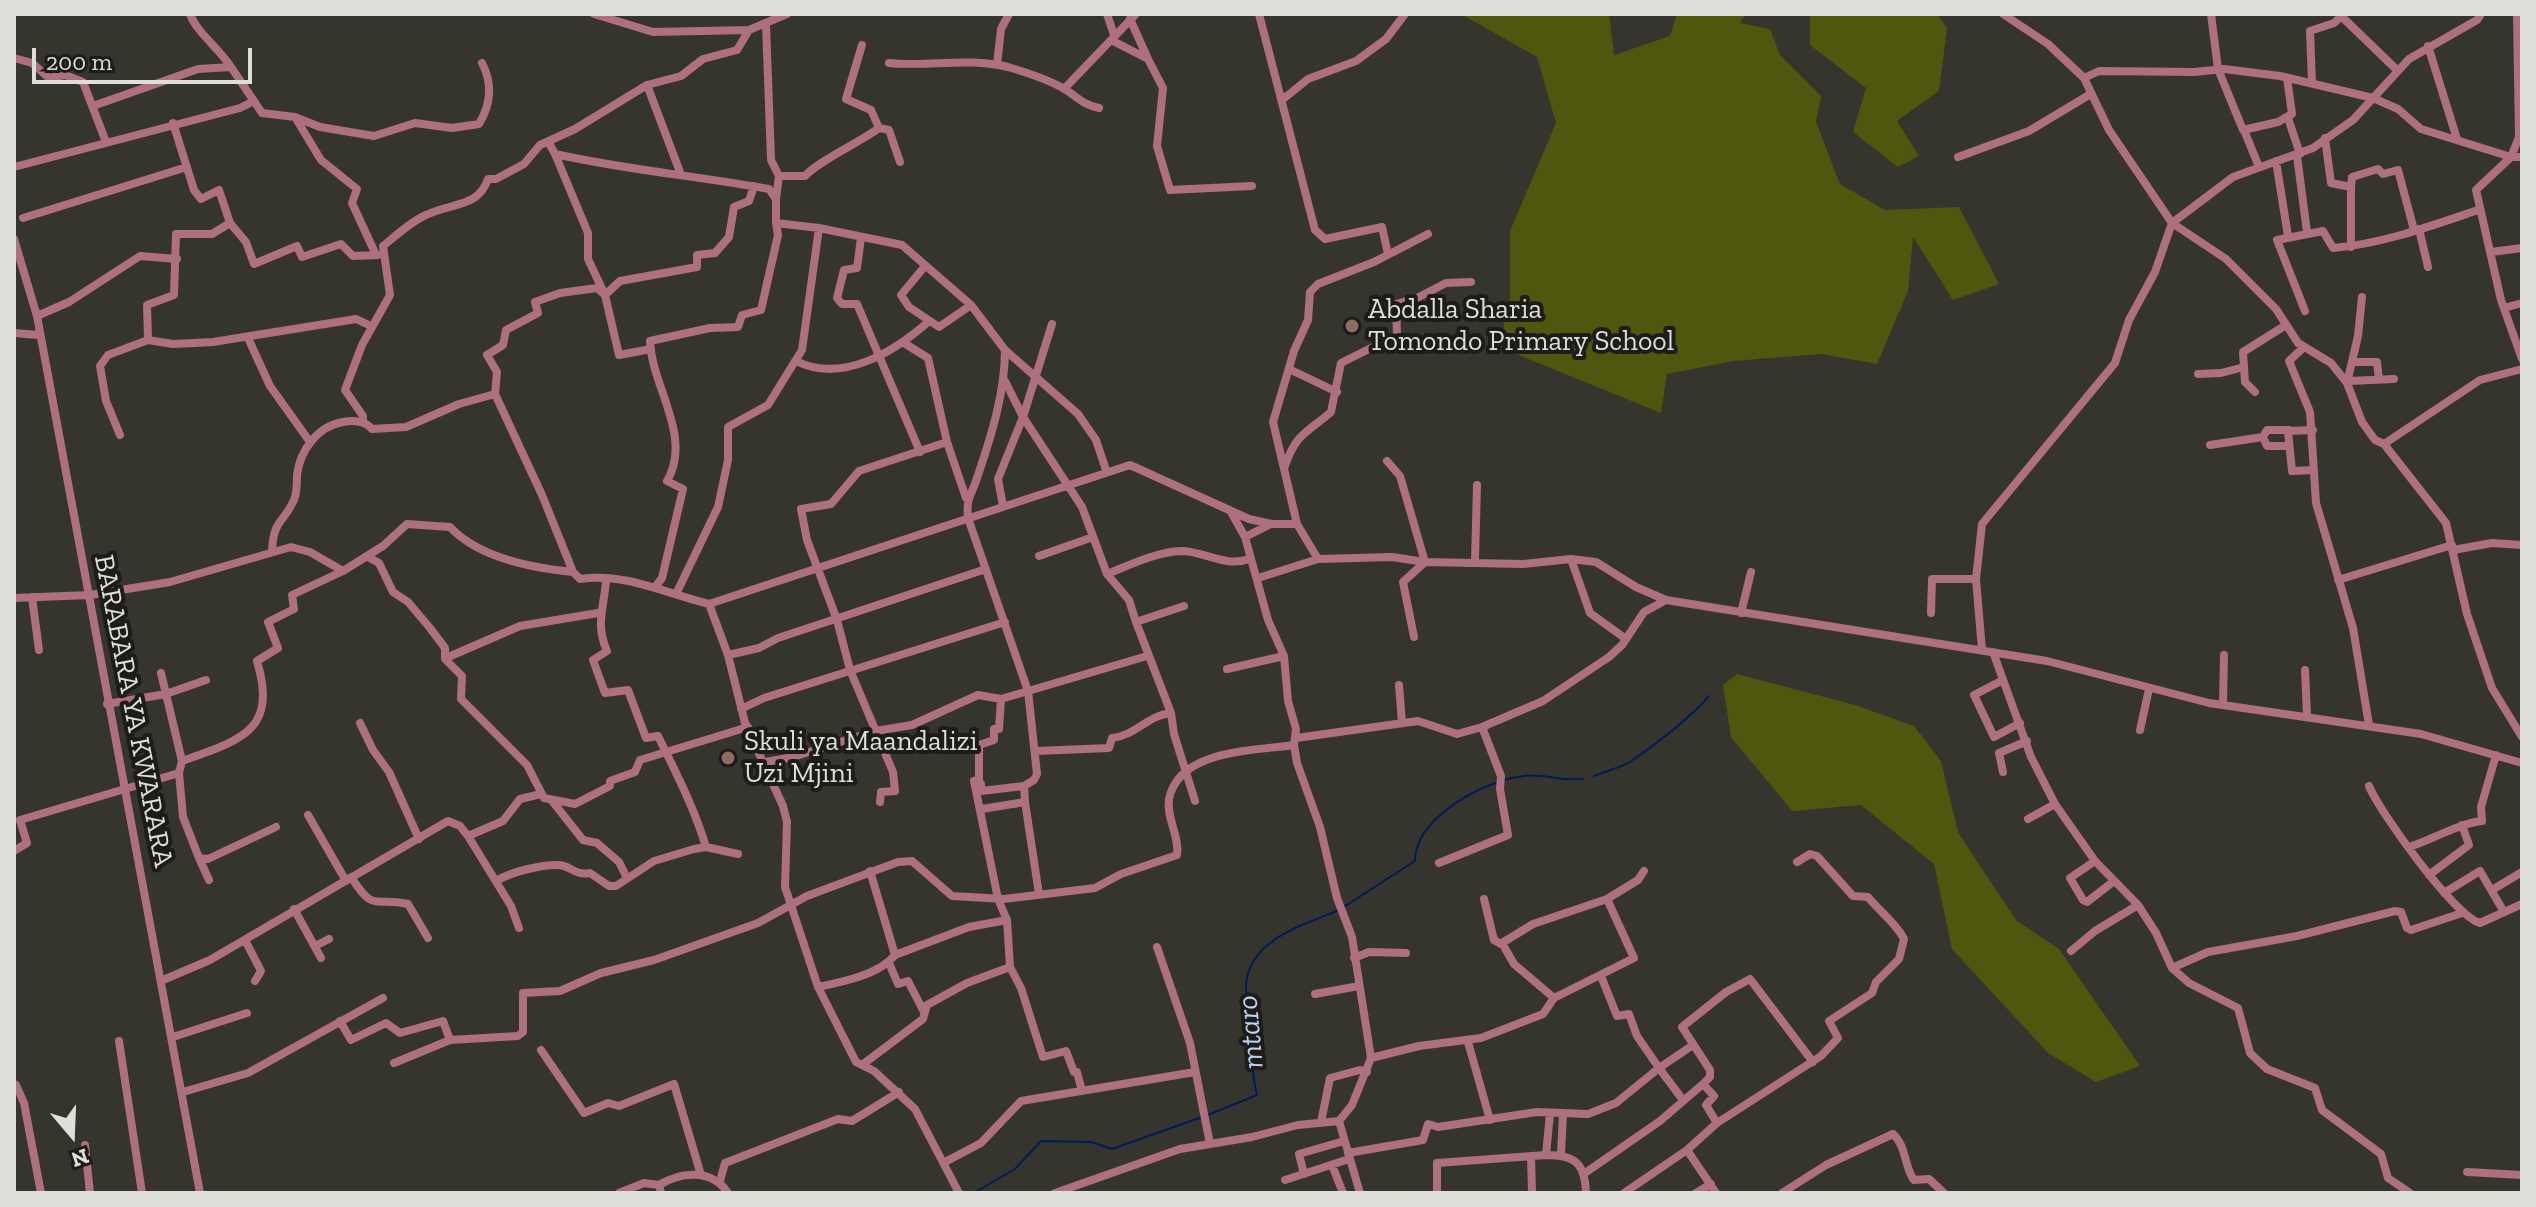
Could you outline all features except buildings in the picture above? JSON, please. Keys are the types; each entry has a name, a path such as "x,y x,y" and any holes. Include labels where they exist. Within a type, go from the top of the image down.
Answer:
{"street":[{"path":"190,14 194,26 218,46 262,113 295,117 320,127 374,136 415,123 452,128 479,124 490,102 488,74 482,63"},
{"path":"594,14 653,32 749,30 787,14"},
{"path":"656,586 662,578 683,489 667,481 677,456 676,436 650,341 738,327 742,315 761,310 778,235 776,199 779,176 771,160 764,24 758,14"},
{"path":"997,65 1001,29 1009,14"},
{"path":"1107,14 1113,38 1148,59"},
{"path":"1259,14 1299,163 1302,188 1319,238 1382,227 1388,254"},
{"path":"1282,100 1308,79 1356,61 1386,39 1405,14"},
{"path":"2003,14 2048,44 2084,78 2089,95 2172,223 2226,259 2276,309 2303,348 2326,358 2348,382 2362,422 2375,440 2384,444 2446,523 2467,614 2492,688 2521,732"},
{"path":"2211,14 2218,69 2259,167"},
{"path":"1982,650 1976,579 1982,524 2115,363 2129,320 2155,272 2172,223 2233,177 2299,155 2353,120 2398,71 2428,46 2477,20 2481,14"},
{"path":"2517,14 2519,137 2511,157 2476,190 2478,210 2504,308 2522,359"},
{"path":"2312,83 2310,31 2334,23 2341,15 2398,71"},
{"path":"1064,89 1133,16 1148,59 1163,88 1157,146 1170,190 1252,186"},
{"path":"380,255 383,246 412,223 425,215 475,199 484,191 488,179 496,179 524,164 540,145 549,143 647,85 681,76 703,59 737,50 749,30"},
{"path":"862,45 846,99 871,110 879,128"},
{"path":"2428,46 2457,139"},
{"path":"14,58 32,63 49,78 75,76 83,82 106,142"},
{"path":"889,63 917,66 956,61 997,65 1064,89 1080,102 1099,108"},
{"path":"93,106 198,69 231,67"},
{"path":"2084,78 2099,71 2194,72 2218,69 2287,78 2373,98 2398,109 2421,129 2511,157 2522,157"},
{"path":"2244,130 2288,118 2293,112 2287,78"},
{"path":"647,85 680,172"},
{"path":"1958,157 2029,131 2089,95"},
{"path":"14,167 173,123 240,108 254,101"},
{"path":"295,117 321,160 357,189 352,203 389,269 390,295 371,326 345,390 363,416 363,422"},
{"path":"2288,118 2299,155 2307,232"},
{"path":"173,123 201,199 219,190 230,223 246,242 254,264 297,246 302,257 341,244 353,256 380,255"},
{"path":"779,176 805,176 814,165 838,156 879,128 889,130 900,162"},
{"path":"2325,138 2331,183 2351,187"},
{"path":"549,143 588,233 588,259 605,295 619,355 651,349"},
{"path":"555,154 649,173 680,172 769,189 776,199"},
{"path":"2276,161 2288,236"},
{"path":"23,218 187,167"},
{"path":"2351,247 2352,177 2378,169 2383,174 2398,170 2428,267"},
{"path":"605,295 620,281 697,267 697,255 715,253 729,237 734,207 749,201 754,186"},
{"path":"2305,311 2277,240 2307,232 2326,232 2333,248 2351,247 2478,210"},
{"path":"148,340 147,305 174,295 176,234 212,234 230,223"},
{"path":"776,223 819,228 902,245 971,305 1005,350 1086,423 1106,470"},
{"path":"676,594 718,507 728,460 728,427 747,420 768,405 804,343 810,275 819,228"},
{"path":"1318,559 1297,524 1289,501 1285,466 1278,450 1273,422 1302,329 1308,320 1312,288 1428,234"},
{"path":"861,238 857,268 844,270 837,298 842,304 857,304 892,380 920,452"},
{"name":"BARABARA YA KWARARA","path":"14,239 37,316 38,335 90,595 107,704 163,980 200,1193"},
{"path":"2491,252 2522,248"},
{"path":"37,316 69,302 140,256 177,259"},
{"path":"925,266 901,295 928,322 939,327 971,305"},
{"path":"1285,466 1293,442 1303,430 1328,415 1337,392 1341,363 1397,335 1396,304 1417,298 1446,283 1471,282"},
{"path":"605,295 597,288 560,293 535,302 538,313 506,330 503,345 487,355 497,372 495,394 542,495 573,572 580,579 597,577 606,581 656,586 709,604 1106,470 1130,465 1144,468 1231,511 1271,524 1297,524"},
{"path":"2348,382 2362,297"},
{"path":"2504,308 2522,303"},
{"path":"120,435 106,401 100,366 108,355 148,340 173,344 248,338 356,319 371,326"},
{"path":"796,361 821,370 839,370 904,343 928,322"},
{"path":"1003,506 998,479 1023,417 1052,324"},
{"path":"2255,392 2246,386 2243,352 2286,325"},
{"path":"14,333 38,335"},
{"path":"248,338 270,386 310,442"},
{"path":"904,343 928,358 947,442 966,498 968,518 1028,691 1037,774 1024,786 981,791 979,745 994,740 994,729 999,729 1001,699"},
{"path":"2303,348 2289,361 2313,430 2316,503 2355,637 2369,725"},
{"path":"966,498 977,478 1005,381 1005,350"},
{"path":"2353,362 2377,362 2379,379"},
{"path":"2198,374 2221,373 2244,367"},
{"path":"1289,369 1337,392"},
{"path":"2384,444 2480,380 2522,369"},
{"path":"2348,382 2394,379"},
{"path":"1005,381 1064,485 1082,507 1107,574 1126,594 1171,713 1184,773 1195,801"},
{"path":"272,550 273,531 294,501 301,458 310,442 327,425 363,422 372,429 406,427 459,404 495,394"},
{"path":"2289,430 2292,471 2314,470"},
{"path":"2263,437 2266,431 2313,430"},
{"path":"2210,445 2263,437"},
{"path":"2263,437 2267,446 2289,446"},
{"path":"880,802 881,792 895,791 893,772 850,670 837,620 807,540 801,509 831,504 859,471 947,442"},
{"path":"1387,461 1400,476 1425,562"},
{"path":"1475,560 1477,485"},
{"path":"1055,1193 1180,1149 1339,1121 1352,1105 1371,1058 1352,937 1341,908 1295,741 1284,656 1268,620 1245,537 1231,511"},
{"path":"182,761 220,746 262,716 265,690 257,661 278,648 268,622 294,609 292,595 368,557 407,524 450,527 457,535 506,559 573,572"},
{"path":"1245,537 1271,524"},
{"path":"1039,556 1093,537"},
{"path":"2338,580 2453,547 2492,543 2522,545"},
{"path":"14,598 90,595 170,582 291,547 310,552 343,571"},
{"path":"1107,574 1165,553 1194,553 1234,563 1249,559"},
{"path":"368,557 379,563 393,592 408,602 445,648 445,659 462,676 461,699 527,765 541,794 553,802 583,840 597,843 619,862 627,878"},
{"path":"1258,578 1318,559 1392,557 1425,562 1475,560 1523,564 1571,559 1596,562 1636,587 1666,600 2079,668 2149,689 2223,705 2369,725 2455,742 2522,763"},
{"path":"1571,559 1590,613 1626,639"},
{"path":"1414,637 1403,582 1425,562"},
{"path":"728,655 759,648 778,638 986,569"},
{"path":"1741,613 1751,572"},
{"path":"1931,613 1932,579 1976,579"},
{"path":"606,581 605,597 598,613 600,635 607,651 593,660 599,684 605,693 628,690 646,738 658,736 667,750 692,802 706,847"},
{"path":"32,597 39,650"},
{"path":"394,1063 450,1040 522,1035 523,993 547,993 572,988 601,973 654,960 758,923 807,896 837,888 848,879 870,871 912,861 952,896 998,899 1095,888 1121,874 1174,857 1178,851 1168,809 1170,796 1184,773 1212,759 1402,723 1418,721 1457,734 1482,727 1543,701 1609,657 1644,612 1666,600"},
{"path":"709,604 728,655 741,709 766,762 787,822 783,871 790,906 818,987 856,1062 899,1092 915,1109 959,1193"},
{"path":"1136,622 1184,606"},
{"path":"445,659 520,626 598,613"},
{"path":"741,709 764,698 1005,622"},
{"path":"1993,652 2055,804 2095,861 2138,905 2156,933 2172,968 2189,983 2238,1008 2250,1053 2267,1069 2315,1088 2322,1110 2381,1154 2388,1178 2410,1193"},
{"path":"2223,705 2224,655"},
{"path":"766,762 793,757 875,731 912,725 978,695 1001,699 1147,656"},
{"path":"1227,669 1284,656"},
{"path":"2305,670 2307,716"},
{"path":"161,673 182,761 179,773 183,817 209,880"},
{"path":"107,704 166,694 206,680"},
{"path":"2003,680 1974,693 1994,737 2003,772"},
{"path":"1399,685 1402,723"},
{"path":"2140,730 2149,689"},
{"path":"1036,751 1109,748 1112,738 1128,736 1156,716 1171,713"},
{"path":"360,723 373,750 389,772 419,839"},
{"path":"1994,737 2020,723"},
{"path":"553,802 575,804 610,786 610,781 635,772 640,760 667,750 725,737 748,727"},
{"path":"1439,863 1506,838 1501,782 1482,727"},
{"path":"1999,753 2027,741"},
{"path":"2409,847 2482,820 2481,807 2496,755"},
{"path":"981,771 979,780 974,781 998,899 1007,920 1010,967 1021,988 1043,1057 1066,1051 1082,1091"},
{"path":"14,851 27,843 17,821 123,787 179,773"},
{"path":"1024,786 1039,894"},
{"path":"2369,786 2376,802 2429,875 2462,913 2480,923 2522,904"},
{"path":"468,836 503,821 520,799 541,794"},
{"path":"982,809 1025,802"},
{"path":"2028,819 2055,804"},
{"path":"308,815 348,879 363,895 375,903 408,904 428,938"},
{"path":"163,980 210,960 448,821 460,826 468,836 514,911 519,928"},
{"path":"2429,875 2469,845 2462,825"},
{"path":"199,858 208,859 276,827"},
{"path":"496,881 513,874 559,865 578,875 590,873 609,886 654,861 706,847 738,854"},
{"path":"1624,1193 1687,1150 1717,1123 1813,1062 1838,1038 1829,1021 1872,993 1876,982 1899,959 1904,939 1898,928 1879,912 1868,897 1853,896 1817,856 1810,854 1797,862"},
{"path":"2095,861 2070,878 2083,900 2087,902 2114,881"},
{"path":"870,871 898,984 908,981 924,1012"},
{"path":"1501,944 1533,924 1607,899 1638,880 1644,871"},
{"path":"2444,893 2478,871 2483,872 2504,912"},
{"path":"2492,890 2522,872"},
{"path":"1484,899 1494,940 1501,944 1514,964 1554,998"},
{"path":"1371,1058 1419,1046 1468,1042 1543,1014 1554,998 1634,958 1607,899"},
{"path":"2071,951 2095,931 2138,905"},
{"path":"294,909 321,958"},
{"path":"2172,968 2208,952 2297,936 2395,911 2401,912 2407,928 2411,930 2462,913"},
{"path":"818,987 843,982 969,927 1007,920"},
{"path":"315,946 329,939"},
{"path":"245,940 261,971 255,981"},
{"path":"1157,947 1180,1006 1210,1144"},
{"path":"1354,958 1369,952 1406,953"},
{"path":"862,1065 923,1019 927,1005 967,983 1010,967"},
{"path":"1601,976 1617,1016 1629,1014 1637,1036 1683,1100"},
{"path":"1585,1173 1660,1121 1703,1084 1711,1073 1682,1029 1750,979 1813,1062"},
{"path":"1315,994 1359,986"},
{"path":"183,1092 248,1073 383,998"},
{"path":"173,1037 247,1013"},
{"path":"340,1021 351,1040 386,1023 400,1033 443,1021 450,1040"},
{"path":"119,1041 142,1193"},
{"path":"1468,1042 1490,1120"},
{"path":"1285,1180 1332,1165 1348,1156 1423,1140 1428,1124 1438,1127 1550,1113 1588,1114 1616,1103 1693,1045"},
{"path":"541,1050 584,1113 608,1103 619,1106 674,1084 701,1175"},
{"path":"1321,1122 1330,1078 1360,1070 1367,1072"},
{"path":"945,1162 998,1129 1021,1101 1195,1072"},
{"path":"1703,1084 1714,1096 1706,1105 1717,1123"},
{"path":"16,1085 24,1103 41,1193"},
{"path":"720,1181 725,1163 838,1119 852,1121 899,1092"},
{"path":"1546,1155 1550,1113"},
{"path":"1561,1155 1563,1113"},
{"path":"1339,1121 1360,1193"},
{"path":"1785,1192 1826,1165 1893,1134 1904,1150 1910,1177 1914,1180 1929,1179 1944,1193"},
{"path":"1304,1174 1299,1154 1344,1141"},
{"path":"85,1145 90,1193"},
{"path":"1687,1150 1716,1193"},
{"path":"1437,1193 1437,1163 1561,1155 1572,1159 1585,1173 1586,1193"},
{"path":"1531,1156 1532,1193"},
{"path":"1332,1165 1343,1193"},
{"path":"2467,1172 2522,1175"},
{"path":"619,1193 644,1183 660,1189 671,1178 701,1175 720,1181 728,1193"},
{"path":"1696,1193 1711,1184"}],"green space":[{"path":"1461,14 1609,14 1614,55 1670,36 1677,14 1746,14 1740,23 1770,29 1780,55 1821,96 1816,122 1840,184 1885,210 1959,207 1999,284 1953,300 1913,237 1908,291 1877,364 1822,354 1733,361 1667,374 1661,413 1499,347 1510,298 1510,231 1556,123 1537,57"},
{"path":"1810,14 1937,14 1947,28 1939,91 1897,121 1919,156 1898,167 1853,132 1866,88 1810,45"},
{"path":"1737,674 1855,705 1914,726 1941,761 1958,832 1984,872 2017,921 2059,949 2140,1066 2096,1082 2048,1053 1952,949 1934,864 1861,805 1792,811 1731,737 1723,685"}],"waterway":[{"name":"mtaro","path":"1594,776 1630,762 1682,723 1709,696"},
{"name":"mtaro","path":"1504,780 1528,776 1583,779"},
{"name":"mtaro","path":"1342,908 1415,861 1423,834 1444,811 1498,782"},
{"name":"mtaro","path":"1208,1115 1257,1095 1252,1058 1252,1016 1246,990 1249,969 1257,956 1280,936 1337,911"},
{"name":"mtaro","path":"974,1193 1015,1169 1041,1141 1091,1142 1112,1149 1202,1117"}],"place":[{"name":"Abdalla Sharia Tomondo Primary School","path":"1352,326"},
{"name":"Skuli ya Maandalizi Uzi Mjini","path":"728,758"}]}
